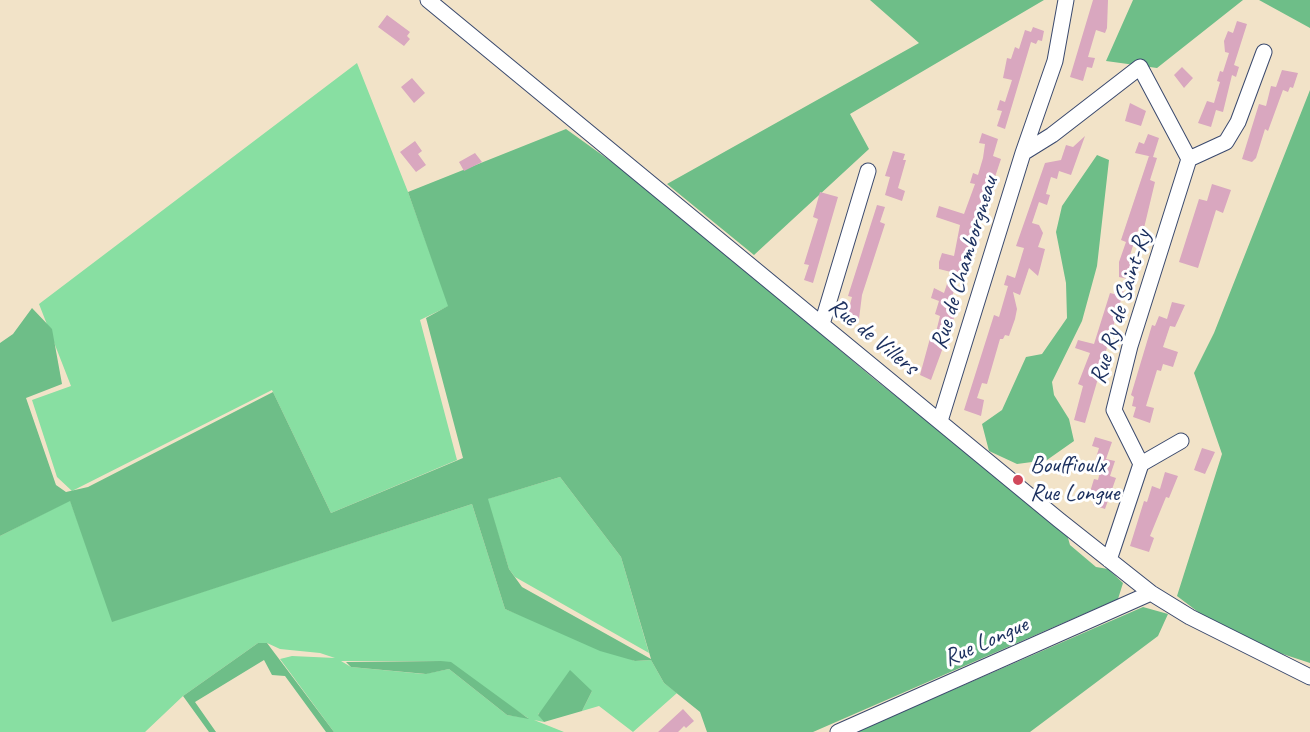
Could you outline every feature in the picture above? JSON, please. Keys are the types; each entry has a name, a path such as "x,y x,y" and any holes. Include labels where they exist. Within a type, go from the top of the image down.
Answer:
{"street":[{"name":"Rue de Villers","path":"428,0 1108,560 1151,593 1190,617 1310,677"},
{"name":"Rue de Chamborgneau","path":"940,421 1023,153 1055,61 1066,0"},
{"path":"1189,159 1226,142 1238,122 1264,52"},
{"name":"Rue de Chamborgneau","path":"1023,153 1052,135 1140,67 1189,159"},
{"name":"Rue Ry de Saint-Ry","path":"1140,464 1114,410 1130,346 1189,159"},
{"path":"822,324 868,171"},
{"path":"1108,560 1140,464 1181,441"},
{"name":"Rue Longue","path":"838,732 1151,593"}],"green space":[{"path":"870,0 1044,0 850,114 869,149 754,255 667,184 919,43"},
{"path":"1133,0 1243,0 1157,68 1106,61"},
{"path":"1259,0 1310,0 1310,28"},
{"path":"357,63 408,192 449,306 420,320 457,460 331,513 272,390 72,491 57,477 32,400 71,386 39,304"},
{"path":"1310,90 1310,663 1231,637 1177,596 1222,454 1194,373 1214,333"},
{"path":"566,129 648,188 873,378 1066,531 1070,545 1096,567 1108,569 1123,583 1118,599 813,732 707,732 700,712 664,683 651,660 635,661 600,651 505,609 472,504 112,622 70,501 0,536 0,343 13,334 32,308 52,329 62,384 26,398 56,485 66,492 88,487 273,392 331,513 463,458 426,318 448,306 408,192","holes":["560,477 621,557 651,659 522,587 509,569 488,499"]},
{"path":"1097,155 1109,160 1097,266 1082,321 1052,382 1054,395 1069,419 1074,441 1047,460 1017,464 989,451 982,424 1002,410 1026,357 1042,354 1067,318 1066,283 1056,232 1062,206"},
{"path":"560,477 621,557 649,653 515,577 509,569 487,499"},
{"path":"70,500 113,621 472,504 505,609 635,661 651,660 664,683 677,693 633,732 599,706 582,711 592,691 538,714 544,722 534,720 564,732 334,732 280,659 292,656 335,658 320,653 280,649 267,643 258,643 183,696 145,732 0,732 0,536","holes":["341,661 441,661 528,718 507,715 449,669 424,674 351,667"]},
{"path":"1143,607 1168,614 1158,636 1030,732 856,732"},
{"path":"258,643 267,643 334,732 326,732 285,676 272,675 264,660 195,702 216,732 209,732 183,696"},
{"path":"346,662 451,662 529,719 507,715 449,669 426,674 351,667"},
{"path":"570,670 592,691 582,711 544,722 538,715"}],"building":[{"path":"1093,0 1108,0 1107,28 1105,33 1096,30 1088,57 1095,58 1092,68 1087,67 1083,81 1070,77"},
{"path":"387,15 410,32 407,36 410,39 404,46 378,27"},
{"path":"1237,21 1247,24 1234,65 1239,67 1236,77 1232,75 1223,112 1216,110 1211,127 1198,123 1207,101 1214,103 1220,82 1217,81 1220,71 1223,72 1229,53 1225,52 1224,41 1228,31 1233,33"},
{"path":"1033,27 1044,31 1042,41 1038,40 1036,44 1031,42 1005,129 997,126 1002,111 997,110 1000,100 1005,102 1012,80 1003,78 1007,58 1011,59 1015,47 1019,49 1025,30 1031,32"},
{"path":"1182,67 1193,78 1184,88 1174,75"},
{"path":"1282,70 1298,73 1293,88 1290,87 1288,92 1283,90 1268,131 1265,129 1256,158 1252,162 1242,159 1259,104 1266,106 1271,86 1276,87"},
{"path":"412,78 425,93 414,103 401,87"},
{"path":"1130,103 1146,111 1141,126 1125,121"},
{"path":"982,133 998,139 993,156 1001,159 994,180 991,179 947,312 955,315 931,380 920,375 932,331 936,332 940,316 935,314 939,301 931,298 934,288 944,293 951,272 939,269 939,262 942,253 954,256 960,225 936,217 939,206 964,214 975,184 970,183 973,173 978,175 983,158 985,144 979,143"},
{"path":"1148,134 1159,138 1153,157 1135,153 1139,142 1144,144"},
{"path":"1085,136 1071,175 1059,171 1057,179 1051,177 1046,194 1050,195 1047,205 1039,202 1032,223 1039,225 1043,233 1038,247 1045,249 1038,276 1029,268 1020,295 1013,292 1017,309 1015,319 1009,336 1005,335 1003,339 1000,339 987,384 982,383 977,398 984,400 981,416 964,410 994,315 999,317 1008,286 1004,285 1007,275 1015,278 1024,248 1016,246 1045,163 1061,160 1066,145 1073,147"},
{"path":"415,141 422,151 418,154 426,165 416,172 400,152"},
{"path":"893,151 905,154 903,160 906,160 898,188 905,191 902,201 885,195 890,177 885,176"},
{"path":"475,153 482,162 464,171 459,162"},
{"path":"1149,156 1157,158 1150,180 1155,182 1144,228 1139,227 1130,255 1139,258 1128,279 1119,277 1119,262 1126,242 1121,240"},
{"path":"1212,184 1231,190 1223,213 1216,210 1198,268 1179,262 1199,199 1207,201"},
{"path":"820,192 838,197 813,283 804,280 809,265 804,264 818,219 813,217"},
{"path":"877,205 885,207 880,222 885,224 862,295 859,319 847,315 852,297 848,296"},
{"path":"1117,283 1125,286 1085,423 1074,420 1083,386 1078,384 1090,353 1075,348 1078,340 1094,344 1110,293 1114,294"},
{"path":"1172,302 1185,305 1175,327 1170,326 1163,347 1178,352 1173,367 1163,364 1161,371 1157,370 1146,406 1154,408 1150,423 1133,417 1136,407 1132,406 1134,397 1131,395 1152,325 1155,326 1159,316 1167,319"},
{"path":"1095,437 1112,442 1106,459 1115,461 1110,476 1116,478 1105,509 1093,505 1094,493 1090,492 1094,479 1098,480 1102,464 1095,461 1099,448 1092,446"},
{"path":"1202,448 1215,452 1205,474 1194,470"},
{"path":"1165,472 1178,476 1169,498 1166,497 1150,536 1154,538 1149,552 1130,546 1144,501 1147,502 1152,486 1160,489"},
{"path":"683,709 694,721 678,732 658,732"}],"place":[{"name":"Bouffioulx Rue Longue","path":"1018,480"}]}
